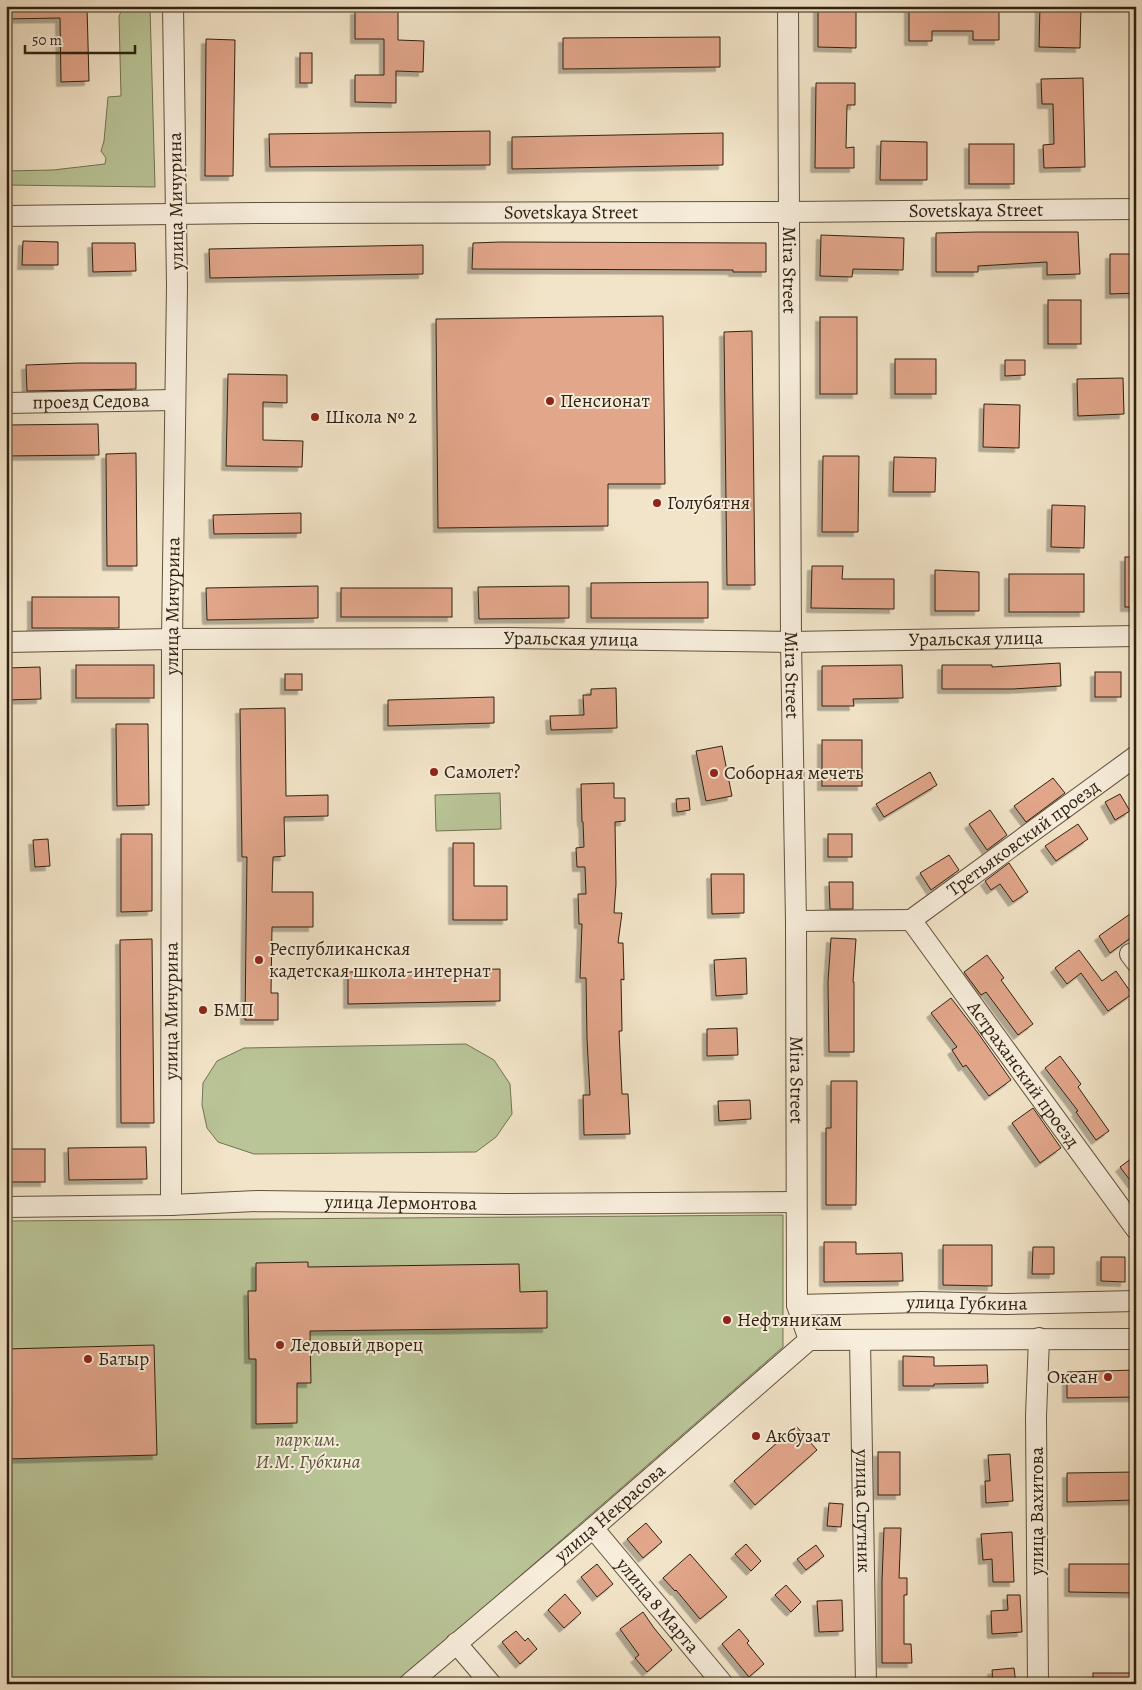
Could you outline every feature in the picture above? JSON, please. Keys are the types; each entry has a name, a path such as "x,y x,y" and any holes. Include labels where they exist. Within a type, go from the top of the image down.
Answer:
{"street":[{"name":"улица Мичурина","path":"171,1205 172,639 176,215 174,6"},
{"name":"Mira Street","path":"788,6 791,642 796,921 797,1305 810,1340"},
{"name":"Sovetskaya Street","path":"6,216 1136,209"},
{"name":"проезд Седова","path":"6,403 175,400"},
{"name":"Уральская улица","path":"6,642 172,639 506,638 791,642 1136,636"},
{"name":"Третьяковский проезд","path":"911,920 1136,756"},
{"path":"796,921 911,920"},
{"name":"Астраханский проезд","path":"911,920 1136,1229"},
{"name":"улица Лермонтова","path":"6,1207 171,1205 258,1201 505,1204 796,1202"},
{"name":"улица Губкина","path":"797,1305 922,1302 1006,1304 1136,1301"},
{"name":"улица Вахитова","path":"1038,1684 1036,1416 1039,1338"},
{"name":"улица Губкина","path":"810,1340 1136,1339"},
{"name":"улица Некрасова","path":"409,1684 810,1340"},
{"name":"улица Спутник","path":"860,1340 866,1684"},
{"name":"улица 8 Марта","path":"593,1528 723,1684"},
{"path":"456,1643 491,1684"}],"green space":[{"path":"150,7 155,187 6,185 6,171 53,170 105,164 106,158 101,151 104,141 108,97 121,96 119,16 122,10"},
{"path":"500,793 501,829 436,831 435,795"},
{"path":"466,1044 494,1060 510,1084 512,1114 496,1137 476,1152 254,1154 218,1142 207,1128 202,1105 203,1083 217,1061 244,1048"},
{"name":"парк им. И.М. Губкина","path":"783,1215 783,1347 396,1684 6,1684 6,1221"}],"building":[{"path":"6,6 87,6 89,81 61,82 60,18 6,19"},
{"path":"383,6 398,6 398,40 424,41 423,72 396,71 396,103 355,102 355,75 384,75 384,39 355,39 355,10 383,10"},
{"path":"818,6 856,6 856,48 818,47"},
{"path":"909,6 999,6 999,40 973,40 973,31 932,31 932,41 909,41"},
{"path":"1040,6 1081,6 1080,48 1039,47"},
{"path":"720,37 720,67 563,69 563,38"},
{"path":"206,39 235,40 233,176 205,176"},
{"path":"300,53 312,53 312,83 300,83"},
{"path":"1083,78 1085,167 1044,168 1043,145 1054,144 1053,104 1042,104 1041,79"},
{"path":"816,83 855,83 855,105 847,105 846,148 854,147 854,168 815,168"},
{"path":"490,131 490,165 270,167 269,134"},
{"path":"723,133 723,165 512,169 512,137"},
{"path":"881,141 927,142 927,180 880,180"},
{"path":"969,144 1014,144 1014,184 969,184"},
{"path":"1078,232 1080,274 1047,275 1047,262 978,266 978,272 936,272 936,233"},
{"path":"821,235 904,238 903,270 853,269 852,277 820,276"},
{"path":"23,241 58,242 58,265 22,265"},
{"path":"92,243 135,243 136,271 93,272"},
{"path":"473,243 766,243 766,272 733,272 733,270 472,269"},
{"path":"423,245 423,274 210,278 209,249"},
{"path":"1110,254 1136,254 1136,293 1110,294"},
{"path":"1048,300 1081,300 1081,344 1048,344"},
{"name":"Пенсионат","path":"663,316 665,484 608,484 608,526 438,528 436,319"},
{"path":"820,317 857,317 857,394 820,394"},
{"path":"752,331 755,585 727,585 724,332"},
{"path":"895,359 936,359 936,394 895,394"},
{"path":"1005,360 1025,360 1025,375 1005,376"},
{"path":"136,363 136,389 27,391 26,365"},
{"path":"228,374 287,375 287,403 263,402 263,440 303,441 302,467 226,466"},
{"path":"1123,378 1124,414 1078,416 1077,379"},
{"path":"984,404 1020,405 1019,448 983,447"},
{"path":"98,424 99,455 6,456 6,425"},
{"path":"136,453 137,566 107,566 106,454"},
{"path":"823,456 859,456 858,532 822,532"},
{"path":"894,457 936,458 935,492 893,492"},
{"path":"1052,505 1085,506 1084,548 1051,547"},
{"path":"301,513 301,533 214,534 213,515"},
{"path":"1125,557 1136,557 1136,607 1125,607"},
{"path":"812,566 843,566 842,579 894,579 894,609 811,608"},
{"path":"935,570 979,572 979,611 935,611"},
{"path":"1009,574 1084,574 1084,612 1009,612"},
{"path":"708,582 708,618 591,618 591,583"},
{"path":"318,586 318,618 207,620 206,588"},
{"path":"569,586 569,618 479,619 478,587"},
{"path":"341,588 452,588 452,617 341,617"},
{"path":"32,597 119,597 119,628 32,628"},
{"path":"1060,663 1061,686 1013,689 942,689 942,665 992,665 992,667"},
{"path":"76,665 154,665 154,698 76,698"},
{"path":"902,665 903,698 853,699 854,706 822,706 822,666"},
{"path":"40,667 41,699 6,700 6,668"},
{"path":"1095,672 1121,672 1121,697 1095,697"},
{"path":"285,674 302,674 302,690 285,690"},
{"path":"616,688 617,728 551,730 550,716 584,715 583,695 591,695 591,689"},
{"path":"494,697 494,723 388,726 388,700"},
{"path":"285,708 286,796 328,795 328,816 284,817 285,856 273,857 272,892 313,892 313,927 272,927 271,993 278,993 278,1020 245,1020 247,857 242,857 240,709"},
{"path":"116,724 148,724 149,805 117,806"},
{"path":"822,740 862,740 862,786 822,786"},
{"name":"Соборная мечеть","path":"722,746 732,796 706,801 696,751"},
{"path":"930,772 937,785 884,817 876,804"},
{"path":"1053,778 1065,793 1026,822 1014,806"},
{"path":"614,783 614,798 625,798 625,821 615,822 616,884 614,913 622,913 618,943 623,943 624,980 621,979 622,1031 619,1031 622,1094 628,1094 630,1134 584,1135 583,1095 590,1095 586,978 580,978 582,924 579,924 578,894 586,894 585,867 577,867 576,848 584,847 581,784"},
{"path":"1120,794 1130,811 1115,820 1105,802"},
{"path":"689,798 690,810 677,812 676,799"},
{"path":"990,810 1007,835 987,850 969,824"},
{"path":"1078,824 1088,839 1056,861 1045,846"},
{"path":"121,834 152,834 152,911 121,912"},
{"path":"828,834 852,834 852,857 828,857"},
{"path":"48,839 50,866 35,867 33,840"},
{"path":"453,843 474,843 474,886 507,886 507,920 453,920"},
{"path":"949,855 959,870 931,890 920,873"},
{"path":"1009,863 1028,892 1013,902 1000,884 991,890 985,881"},
{"path":"711,874 744,874 744,913 712,914"},
{"path":"829,882 853,882 853,909 830,909"},
{"path":"1130,914 1136,922 1136,934 1110,953 1099,936"},
{"path":"831,938 856,939 853,982 854,1052 829,1052 828,982"},
{"path":"152,939 154,1123 121,1123 120,940"},
{"path":"1079,950 1102,981 1116,971 1132,994 1108,1011 1081,973 1067,984 1055,968"},
{"path":"987,955 1004,978 1001,980 1033,1024 1018,1035 986,992 981,995 964,972"},
{"path":"746,958 747,994 716,996 714,960"},
{"path":"500,969 500,1001 348,1004 348,972"},
{"path":"951,998 1011,1080 989,1096 966,1065 963,1067 952,1050 957,1047 931,1013"},
{"path":"737,1028 738,1055 707,1056 707,1029"},
{"path":"1060,1056 1081,1084 1078,1087 1109,1131 1096,1140 1076,1112 1078,1111 1045,1068"},
{"path":"831,1081 857,1081 856,1205 826,1205 826,1128 831,1128"},
{"path":"750,1100 751,1119 719,1121 718,1101"},
{"path":"1033,1108 1061,1148 1040,1163 1012,1123"},
{"path":"146,1147 147,1179 69,1180 68,1148"},
{"path":"6,1149 45,1149 45,1182 6,1182"},
{"path":"1136,1155 1136,1188 1120,1167"},
{"path":"824,1242 856,1242 856,1254 902,1253 903,1281 824,1282"},
{"path":"943,1245 992,1245 992,1286 943,1285"},
{"path":"1033,1247 1054,1247 1054,1274 1032,1274"},
{"path":"1101,1257 1125,1257 1125,1282 1101,1281"},
{"name":"Ледовый дворец","path":"308,1262 308,1267 519,1264 520,1292 547,1291 547,1328 310,1331 311,1383 297,1383 297,1423 256,1424 256,1359 249,1359 248,1291 256,1291 256,1263"},
{"path":"154,1345 157,1455 6,1459 6,1349"},
{"path":"903,1356 934,1357 934,1366 987,1365 988,1383 903,1386"},
{"path":"1136,1370 1136,1397 1067,1398 1067,1372"},
{"path":"796,1426 817,1450 755,1505 734,1481"},
{"path":"878,1452 900,1452 900,1495 878,1495"},
{"path":"1010,1454 1013,1501 986,1503 985,1481 990,1481 988,1455"},
{"path":"1136,1472 1136,1500 1067,1502 1067,1473"},
{"path":"829,1503 843,1504 841,1527 827,1526"},
{"path":"646,1523 662,1542 643,1558 627,1539"},
{"path":"884,1528 901,1528 899,1578 907,1578 907,1595 904,1595 904,1644 911,1644 912,1663 882,1663"},
{"path":"1012,1532 1014,1582 993,1582 992,1559 983,1560 981,1534"},
{"path":"746,1544 761,1561 751,1571 735,1554"},
{"path":"816,1545 824,1556 806,1570 797,1559"},
{"path":"690,1554 727,1597 700,1619 676,1590 663,1578"},
{"path":"597,1564 613,1584 597,1597 581,1577"},
{"path":"1069,1564 1136,1564 1136,1593 1069,1592"},
{"path":"786,1585 801,1602 791,1612 775,1595"},
{"path":"565,1594 581,1613 564,1628 548,1610"},
{"path":"1007,1595 1020,1595 1022,1632 992,1634 991,1611 1008,1610"},
{"path":"842,1600 843,1631 819,1632 817,1601"},
{"path":"643,1612 672,1650 647,1672 635,1658 639,1655 620,1629"},
{"path":"739,1629 749,1641 747,1643 764,1664 749,1677 722,1644"},
{"path":"516,1631 525,1641 528,1638 537,1649 520,1664 502,1642"},
{"path":"1014,1668 1016,1684 993,1684 992,1670"},
{"path":"1093,1673 1136,1673 1136,1684 1093,1684"}],"place":[{"name":"Пенсионат","path":"550,401"},
{"name":"Школа № 2","path":"315,417"},
{"name":"Голубятня","path":"657,503"},
{"name":"Самолет?","path":"434,772"},
{"name":"Соборная мечеть","path":"714,773"},
{"name":"Республиканская кадетская школа-интернат","path":"259,960"},
{"name":"БМП","path":"203,1010"},
{"name":"Нефтяникам","path":"727,1320"},
{"name":"Ледовый дворец","path":"280,1345"},
{"name":"Батыр","path":"88,1359"},
{"name":"Океан","path":"1108,1377"},
{"name":"Акбузат","path":"756,1436"}]}
